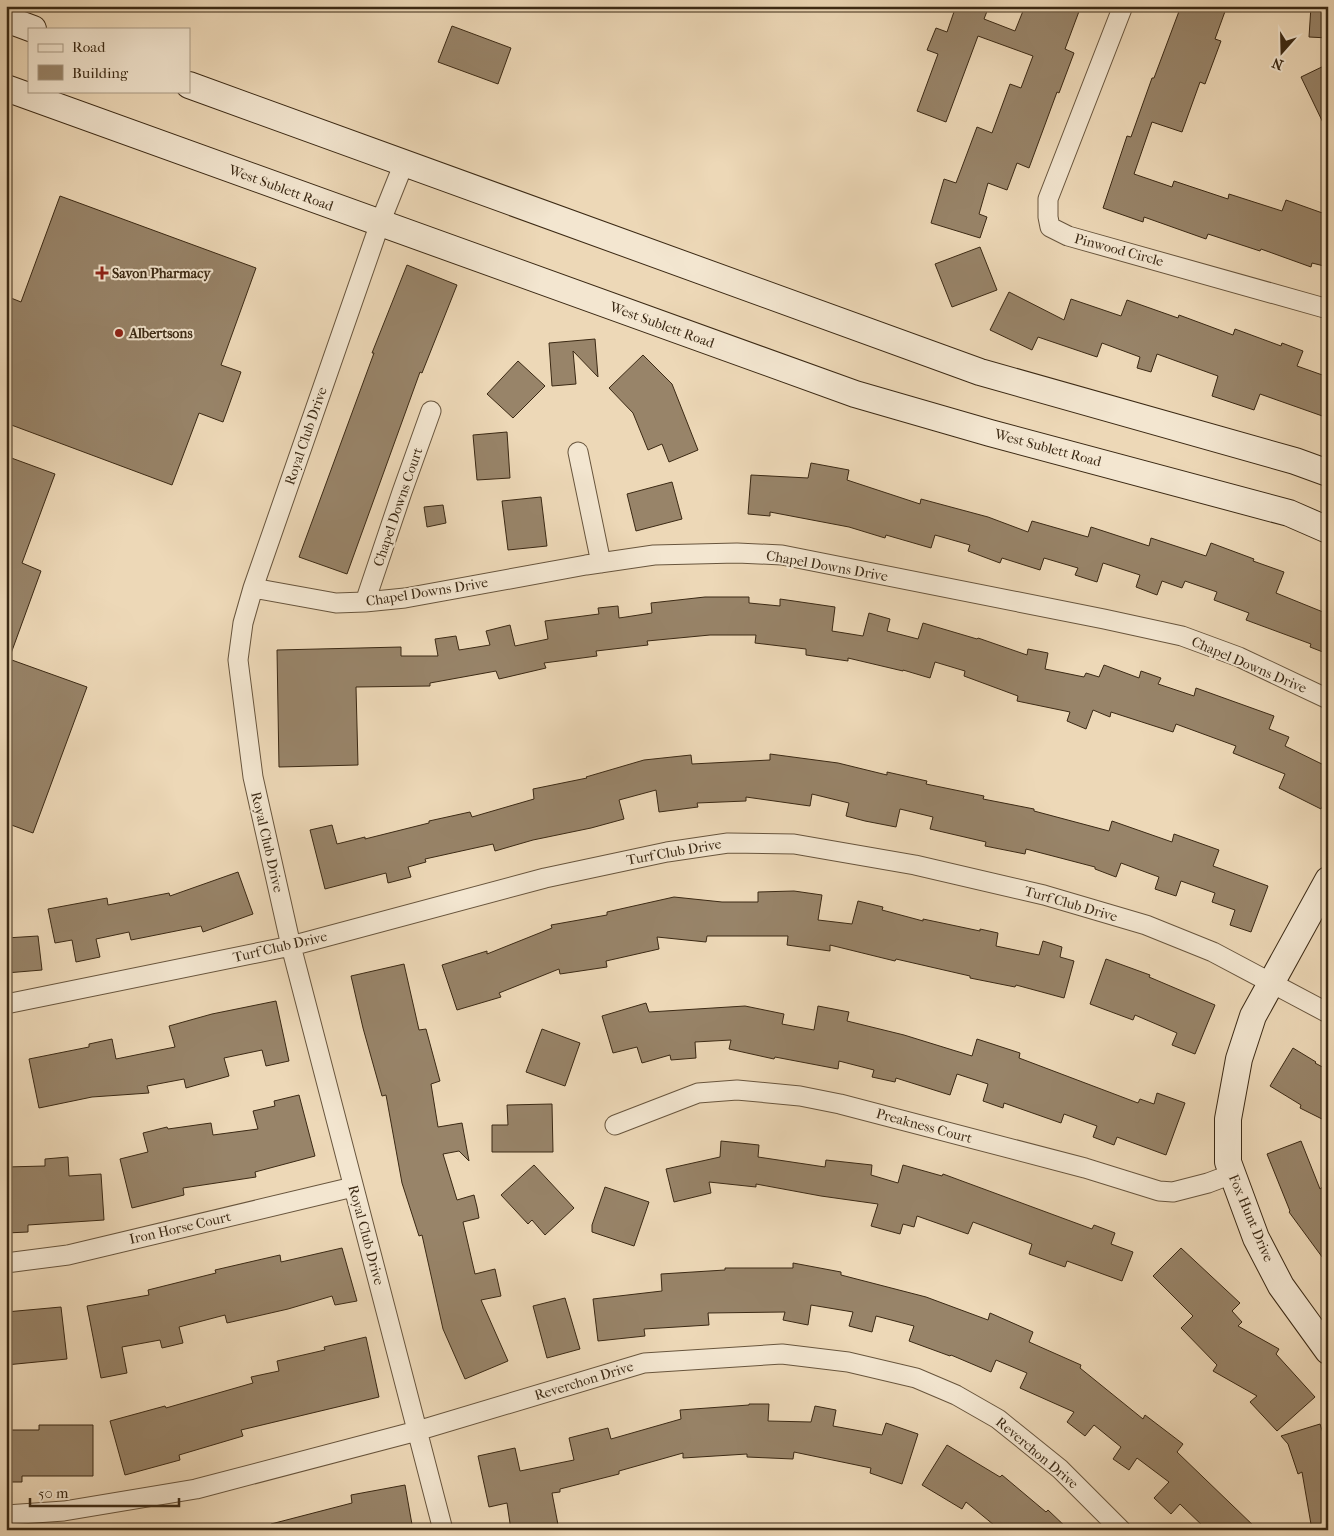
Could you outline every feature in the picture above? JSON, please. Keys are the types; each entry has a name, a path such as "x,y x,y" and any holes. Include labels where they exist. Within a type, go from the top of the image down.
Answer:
{"main road":[{"path":"6,19 30,28"},
{"path":"190,86 980,372 1295,461 1328,473"},
{"name":"West Sublett Road","path":"6,88 855,394 1289,513 1328,530"},
{"name":"Fox Hunt Drive","path":"1328,880 1253,1016 1239,1059 1228,1118 1228,1162 1256,1238 1281,1286 1328,1351"}],"street":[{"name":"Pinwood Circle","path":"1123,6 1048,199 1050,227 1068,236 1328,310"},
{"name":"Royal Club Drive","path":"404,163 380,223 253,588 243,623 238,660 253,776 291,946 442,1530"},
{"name":"Chapel Downs Court","path":"365,602 432,411"},
{"path":"578,452 601,562"},
{"name":"Chapel Downs Drive","path":"253,588 336,603 365,602 405,598 601,562 654,555 737,553 782,555 1182,636 1239,657 1328,699"},
{"name":"Turf Club Drive","path":"6,1004 291,946 545,878 667,852 728,842 794,844 915,865 1044,894 1146,925 1213,952 1328,1013"},
{"name":"Preakness Court","path":"615,1125 698,1093 737,1090 800,1096 840,1104 1085,1168 1159,1192 1173,1192 1208,1183 1232,1174"},
{"name":"Iron Horse Court","path":"6,1263 68,1255 353,1187"},
{"name":"Reverchon Drive","path":"6,1515 64,1511 196,1489 417,1431 644,1363 782,1354 848,1362 916,1378 956,1395 998,1419 1060,1469 1121,1530"}],"building":[{"path":"956,6 989,6 984,19 1015,31 1025,6 1081,6 1065,49 1074,53 1059,93 1057,92 1029,168 1017,163 1007,190 988,183 979,214 987,217 980,238 931,223 944,179 956,183 977,127 992,133 1010,84 1021,88 1033,56 978,36 946,122 917,111 938,54 927,50 936,28 947,32"},
{"path":"1181,6 1227,6 1215,39 1221,41 1205,84 1200,82 1182,132 1152,122 1134,174 1172,187 1174,181 1228,199 1229,194 1282,211 1286,200 1328,215 1328,267 1312,263 1311,267 1261,249 1260,251 1208,234 1206,239 1144,217 1143,222 1103,208 1127,136 1131,137"},
{"path":"1311,6 1328,6 1328,38 1309,37"},
{"path":"452,26 511,48 498,84 438,62"},
{"path":"1328,64 1328,133 1301,77"},
{"name":"Albertsons","path":"60,196 256,268 221,365 241,372 223,422 199,413 172,485 6,423 6,296 21,302"},
{"path":"980,247 997,290 952,307 935,264"},
{"path":"407,265 457,285 422,373 420,372 347,574 299,557 374,353 372,353"},
{"path":"1009,292 1064,320 1071,299 1121,316 1127,300 1178,318 1179,315 1233,335 1235,329 1281,346 1282,343 1303,351 1297,366 1328,377 1328,418 1260,394 1254,410 1212,396 1218,376 1157,354 1151,372 1137,368 1140,357 1102,343 1097,357 1038,337 1032,350 990,330"},
{"path":"595,339 598,377 573,351 576,384 552,386 549,343"},
{"path":"643,355 672,384 698,450 669,462 662,444 648,450 633,413 609,388"},
{"path":"518,361 545,386 513,418 487,394"},
{"path":"507,432 510,478 477,480 473,435"},
{"path":"6,456 55,474 22,563 41,571 9,659 87,687 33,833 6,823"},
{"path":"811,463 849,470 847,480 920,504 921,499 988,517 1028,532 1032,521 1088,537 1091,527 1149,546 1151,538 1206,556 1211,543 1284,572 1276,593 1323,612 1326,605 1328,605 1328,654 1310,647 1311,644 1246,620 1249,613 1214,600 1217,592 1185,581 1182,588 1162,581 1157,595 1136,587 1140,575 1103,563 1097,582 1075,575 1078,568 1044,558 1040,570 1002,558 1000,563 968,551 970,545 935,535 931,548 886,535 885,538 849,527 770,512 770,516 748,514 751,475 808,478"},
{"path":"672,482 682,519 636,531 627,494"},
{"path":"541,497 547,546 508,550 502,501"},
{"path":"443,505 446,523 427,527 424,507"},
{"path":"705,597 749,597 749,603 780,606 780,599 835,607 832,631 863,636 869,613 890,619 887,631 918,639 923,623 978,638 1027,655 1028,649 1048,653 1045,669 1084,677 1086,673 1099,677 1104,665 1139,678 1141,671 1161,678 1158,684 1194,696 1196,688 1274,716 1269,729 1289,737 1285,746 1328,767 1328,796 1321,809 1279,788 1285,774 1233,753 1236,746 1176,724 1173,732 1111,712 1110,717 1093,710 1086,729 1067,721 1070,712 1017,701 1018,696 964,676 965,671 935,662 930,678 848,658 848,661 806,655 806,649 755,643 756,635 710,635 647,641 648,645 596,651 597,656 544,663 546,668 499,679 496,671 430,683 430,686 356,687 358,765 279,767 277,650 401,647 401,656 438,656 435,639 456,636 459,650 490,645 486,631 510,625 515,646 548,639 545,621 599,614 598,608 618,606 619,618 652,613 651,603"},
{"path":"770,754 838,763 887,775 887,772 927,781 926,784 984,796 983,799 1034,809 1034,811 1109,831 1112,821 1172,842 1174,834 1219,850 1213,866 1268,886 1251,932 1230,925 1235,910 1212,902 1215,893 1181,881 1176,896 1155,889 1159,877 1121,863 1116,877 1095,869 1095,867 1026,849 1025,854 985,846 986,842 930,829 933,817 900,809 896,827 865,821 846,816 849,803 812,794 810,806 746,797 746,801 697,803 698,807 659,812 656,790 619,800 624,819 533,840 495,851 493,844 425,859 426,862 408,867 411,877 388,883 386,873 325,889 310,830 332,825 337,844 365,837 365,839 470,812 472,817 534,799 533,789 587,778 644,760 691,755 692,764 770,760"},
{"path":"238,872 253,914 203,932 201,926 131,940 129,932 96,939 100,957 76,962 72,940 55,943 48,909 107,898 108,905 169,893 170,896"},
{"path":"794,891 822,895 818,920 852,924 858,901 883,907 882,910 923,921 923,919 998,933 996,946 1039,955 1043,941 1062,947 1060,957 1074,961 1064,998 1016,985 1015,987 970,978 970,976 896,959 895,961 830,945 830,951 787,945 788,936 707,936 706,942 657,937 659,949 606,961 607,967 560,974 559,969 499,993 501,997 457,1010 442,965 487,951 487,954 552,928 551,925 607,915 607,912 674,897 722,902 758,902 758,892"},
{"path":"38,936 42,970 6,973 6,938"},
{"path":"1106,959 1150,975 1149,977 1215,1005 1195,1054 1172,1045 1177,1033 1135,1015 1133,1020 1090,1004"},
{"path":"404,964 419,1030 426,1029 440,1081 431,1084 438,1127 462,1123 469,1161 459,1151 443,1154 457,1200 474,1195 479,1218 463,1222 475,1274 495,1269 501,1296 481,1300 508,1361 465,1379 443,1329 422,1235 419,1236 402,1183 386,1095 382,1096 351,976"},
{"path":"276,1001 289,1061 266,1066 262,1050 224,1058 229,1076 186,1088 184,1079 147,1086 149,1093 92,1097 39,1108 29,1059 89,1047 89,1044 112,1039 116,1059 175,1047 169,1026 212,1014"},
{"path":"646,1003 649,1012 745,1006 784,1014 782,1024 814,1030 818,1006 849,1012 847,1021 904,1035 972,1056 977,1039 1020,1053 1019,1058 1138,1103 1140,1099 1154,1104 1157,1093 1185,1103 1166,1155 1117,1137 1114,1145 1093,1137 1097,1126 1064,1114 1061,1123 1004,1103 1003,1108 983,1101 988,1084 957,1074 950,1095 896,1078 895,1082 872,1077 874,1070 839,1061 838,1069 775,1057 774,1059 729,1049 731,1040 695,1042 696,1058 671,1060 670,1055 642,1063 637,1047 613,1053 602,1016"},
{"path":"542,1029 580,1043 565,1086 526,1072"},
{"path":"1293,1048 1328,1070 1328,1122 1300,1108 1301,1105 1270,1086"},
{"path":"299,1095 315,1156 255,1172 256,1177 183,1188 184,1195 132,1208 120,1159 148,1152 143,1133 167,1127 168,1129 211,1123 213,1135 258,1129 253,1111 275,1106 274,1101"},
{"path":"552,1104 553,1152 492,1152 492,1125 508,1125 507,1105"},
{"path":"721,1141 759,1145 758,1157 825,1167 826,1160 872,1165 871,1175 898,1183 903,1165 942,1176 943,1174 1092,1229 1094,1225 1115,1233 1111,1244 1133,1252 1122,1281 1067,1261 1065,1267 1029,1254 1032,1244 973,1222 968,1234 917,1216 914,1227 903,1224 900,1234 871,1226 878,1204 756,1184 756,1187 709,1182 711,1193 674,1202 666,1169 720,1157"},
{"path":"1301,1141 1320,1189 1328,1183 1328,1265 1289,1212 1267,1154"},
{"path":"68,1157 69,1176 101,1174 104,1220 28,1225 28,1232 6,1233 6,1167 45,1166 45,1159"},
{"path":"534,1165 574,1208 545,1235 532,1220 528,1224 501,1195"},
{"path":"605,1187 649,1202 634,1246 592,1232 592,1225"},
{"path":"342,1248 357,1301 335,1305 332,1296 288,1309 227,1323 225,1315 179,1327 183,1343 162,1348 160,1340 122,1347 127,1373 101,1378 87,1306 149,1295 148,1290 216,1273 215,1270 280,1255 281,1262"},
{"path":"1181,1248 1240,1303 1232,1311 1242,1322 1238,1326 1279,1349 1276,1354 1315,1397 1277,1431 1250,1402 1257,1396 1213,1371 1217,1365 1181,1328 1193,1316 1153,1276"},
{"path":"793,1263 841,1272 841,1275 926,1297 988,1320 990,1313 1033,1332 1029,1342 1081,1365 1080,1368 1143,1419 1145,1415 1183,1444 1177,1452 1258,1530 1207,1530 1180,1504 1171,1514 1154,1498 1169,1482 1137,1458 1129,1470 1113,1459 1121,1447 1094,1425 1085,1436 1067,1422 1074,1412 1020,1388 1027,1373 996,1360 991,1372 951,1355 909,1341 914,1326 876,1316 872,1332 849,1326 853,1312 811,1305 808,1325 783,1320 785,1312 708,1313 709,1325 644,1329 645,1336 598,1341 593,1299 662,1291 661,1274 725,1270 725,1268 793,1268"},
{"path":"565,1298 580,1349 547,1358 533,1306"},
{"path":"61,1307 67,1359 6,1365 6,1312"},
{"path":"366,1337 379,1397 241,1430 243,1436 179,1455 180,1460 125,1475 110,1421 165,1406 166,1408 253,1383 251,1377 279,1371 277,1361 325,1350 324,1347"},
{"path":"769,1404 768,1421 811,1422 815,1406 836,1410 833,1426 882,1435 886,1423 918,1434 902,1484 870,1473 871,1468 794,1452 793,1459 747,1457 747,1454 683,1458 683,1453 552,1493 559,1530 511,1530 507,1503 489,1507 478,1456 515,1448 520,1471 574,1460 569,1438 608,1428 611,1439 681,1419 680,1410"},
{"path":"1320,1424 1325,1439 1328,1438 1328,1530 1312,1530 1302,1472 1298,1474 1288,1444 1281,1436"},
{"path":"39,1425 93,1425 93,1476 22,1476 22,1482 6,1482 6,1430 39,1430"},
{"path":"947,1445 1000,1477 1002,1475 1046,1512 1048,1510 1069,1530 1000,1530 966,1502 962,1509 922,1485"},
{"path":"405,1485 413,1530 271,1530 271,1524 352,1503 351,1495"}],"place":[{"name":"Savon Pharmacy","path":"102,273"},
{"name":"Albertsons","path":"119,333"}]}
